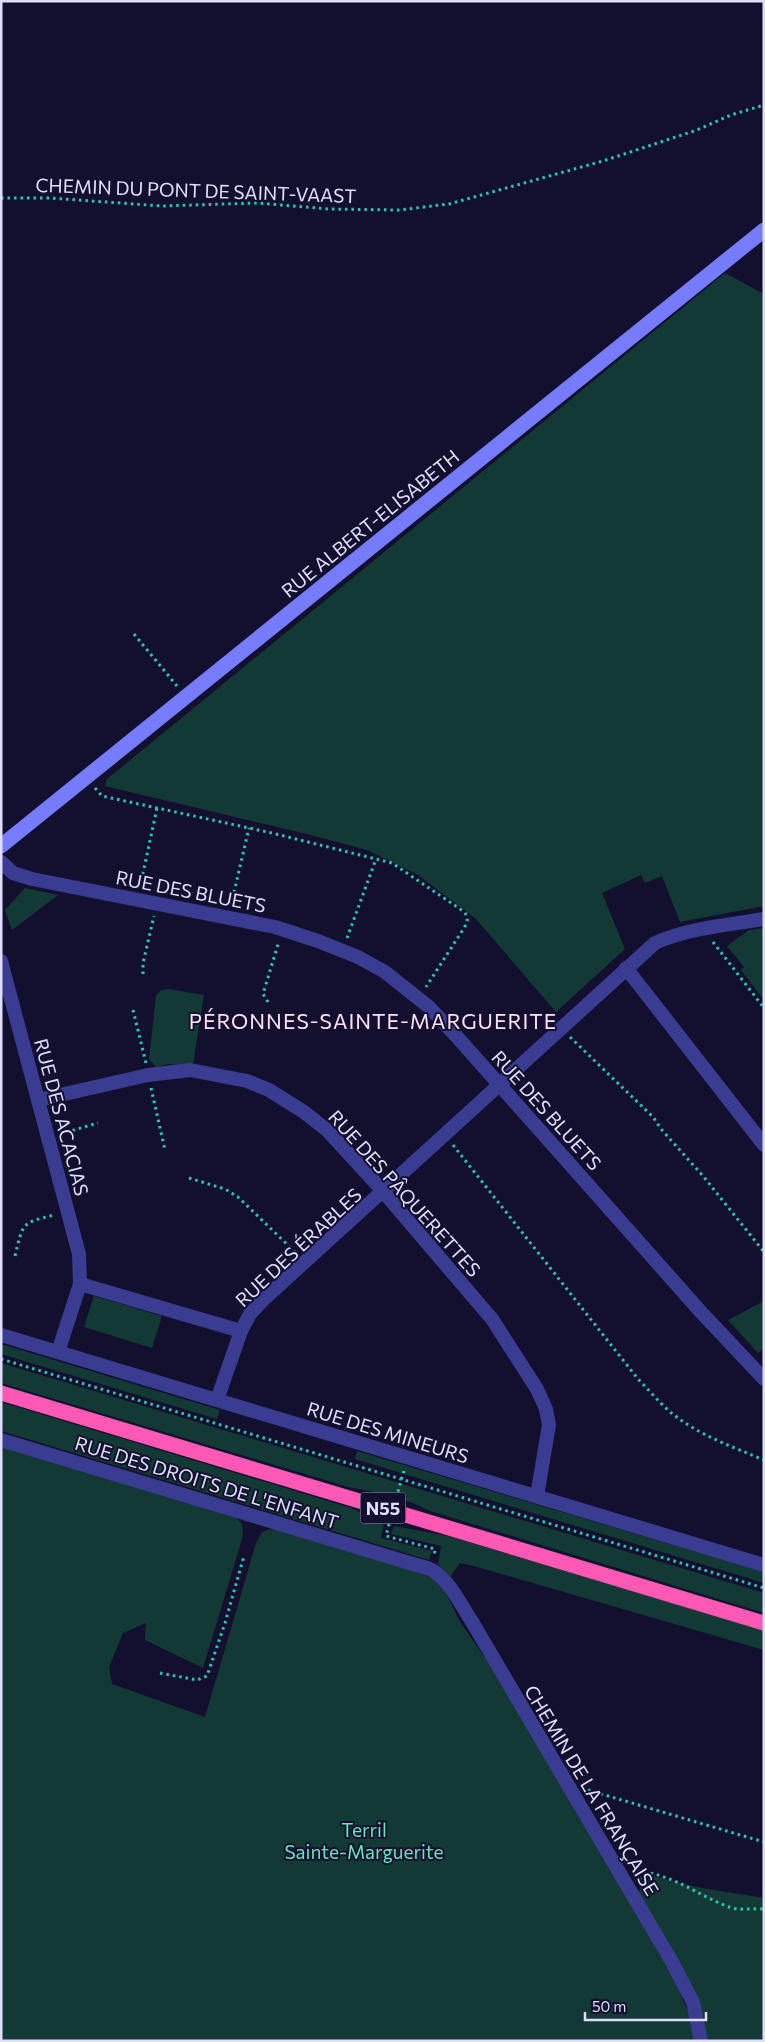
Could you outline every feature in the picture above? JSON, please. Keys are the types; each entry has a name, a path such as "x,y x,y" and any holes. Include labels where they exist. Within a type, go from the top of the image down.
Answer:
{"highway":[{"name":"N55","path":"1,1394 764,1623"}],"street":[{"name":"RUE ALBERT-ELISABETH","path":"1,846 764,230"},
{"name":"RUE DES BLUETS","path":"1,862 13,873 32,879 282,929 358,957 385,972 418,998 458,1038 700,1311 764,1379"},
{"name":"RUE DES ÉRABLES","path":"217,1400 244,1323 256,1307 626,968 655,943 668,938 704,929 764,919"},
{"name":"RUE DES ACACIAS","path":"1,961 79,1254 80,1284 58,1352"},
{"path":"626,968 764,1144"},
{"name":"RUE DES PÂQUERETTES","path":"38,1100 161,1072 190,1070 246,1081 269,1090 304,1112 328,1131 383,1192 492,1320 520,1360 549,1417 537,1496"},
{"path":"80,1284 241,1331"},
{"name":"RUE DES MINEURS","path":"1,1335 764,1565"},
{"name":"RUE DES DROITS DE L'ENFANT","path":"1,1440 431,1570"},
{"name":"CHEMIN DE LA FRANÇAISE","path":"431,1570 448,1584 474,1625 672,1962 693,2002 701,2041"}],"path":[{"name":"CHEMIN DU PONT DE SAINT-VAAST","path":"1,198 50,198 162,206 257,203 329,209 391,210 449,204 603,161 697,130 731,115 764,105"},
{"path":"134,634 186,697"},
{"path":"86,778 102,796 249,828 392,863 463,910 468,916 468,921 418,998"},
{"path":"137,900 157,808"},
{"path":"228,918 249,828"},
{"path":"343,951 376,859"},
{"path":"143,974 143,963 156,904"},
{"path":"268,1002 264,994 282,929"},
{"path":"704,929 764,1008"},
{"path":"560,1028 654,1117 661,1129 678,1145 764,1252"},
{"path":"47,1137 98,1123"},
{"path":"445,1134 638,1379 666,1408 698,1431 719,1442 764,1460"},
{"path":"189,1178 225,1189 238,1197 306,1262"},
{"path":"16,1256 24,1226 32,1220 67,1212"},
{"path":"1,1359 764,1588"},
{"path":"160,1673 197,1680 206,1676 225,1623 244,1556"},
{"path":"566,1784 764,1842"},
{"path":"627,1886 650,1873 661,1875 731,1908 764,1909"}],"green space":[{"path":"725,273 764,294 764,906 680,922 662,876 645,883 641,875 602,893 625,949 556,1012 475,918 418,875 367,850 105,786 107,779"},
{"path":"25,888 58,895 12,930 5,910"},
{"path":"764,928 764,1000 741,970 744,967 727,946 749,930"},
{"path":"169,989 204,995 193,1065 168,1064 156,1067 149,1059 156,996 161,990"},
{"path":"94,1296 162,1316 152,1348 84,1327"},
{"path":"764,1301 764,1348 758,1353 728,1320"},
{"path":"1,1344 220,1410 217,1419 1,1354"},
{"path":"1,1363 764,1593 764,1613 430,1511 400,1499 348,1487 1,1383"},
{"path":"1,1402 351,1508 384,1523 381,1538 432,1551 429,1560 1,1431"},
{"name":"Terril Sainte-Marguerite","path":"1,1446 233,1515 239,1520 243,1528 242,1539 203,1668 145,1640 146,1623 123,1633 109,1667 112,1684 205,1717 256,1543 262,1532 270,1529 285,1531 426,1574 446,1593 460,1621 522,1715 576,1804 677,1985 698,2041 1,2041"},
{"path":"357,1451 764,1572 764,1583 355,1459"},
{"path":"394,1526 448,1536 764,1630 764,1650 474,1566 460,1563 450,1577 438,1564 441,1546 391,1534"},
{"path":"653,1876 696,1887 764,1898 764,2041 707,2041 638,1893 644,1881"}],"district":[{"name":"PÉRONNES-SAINTE-MARGUERITE","path":"373,1020"}]}
